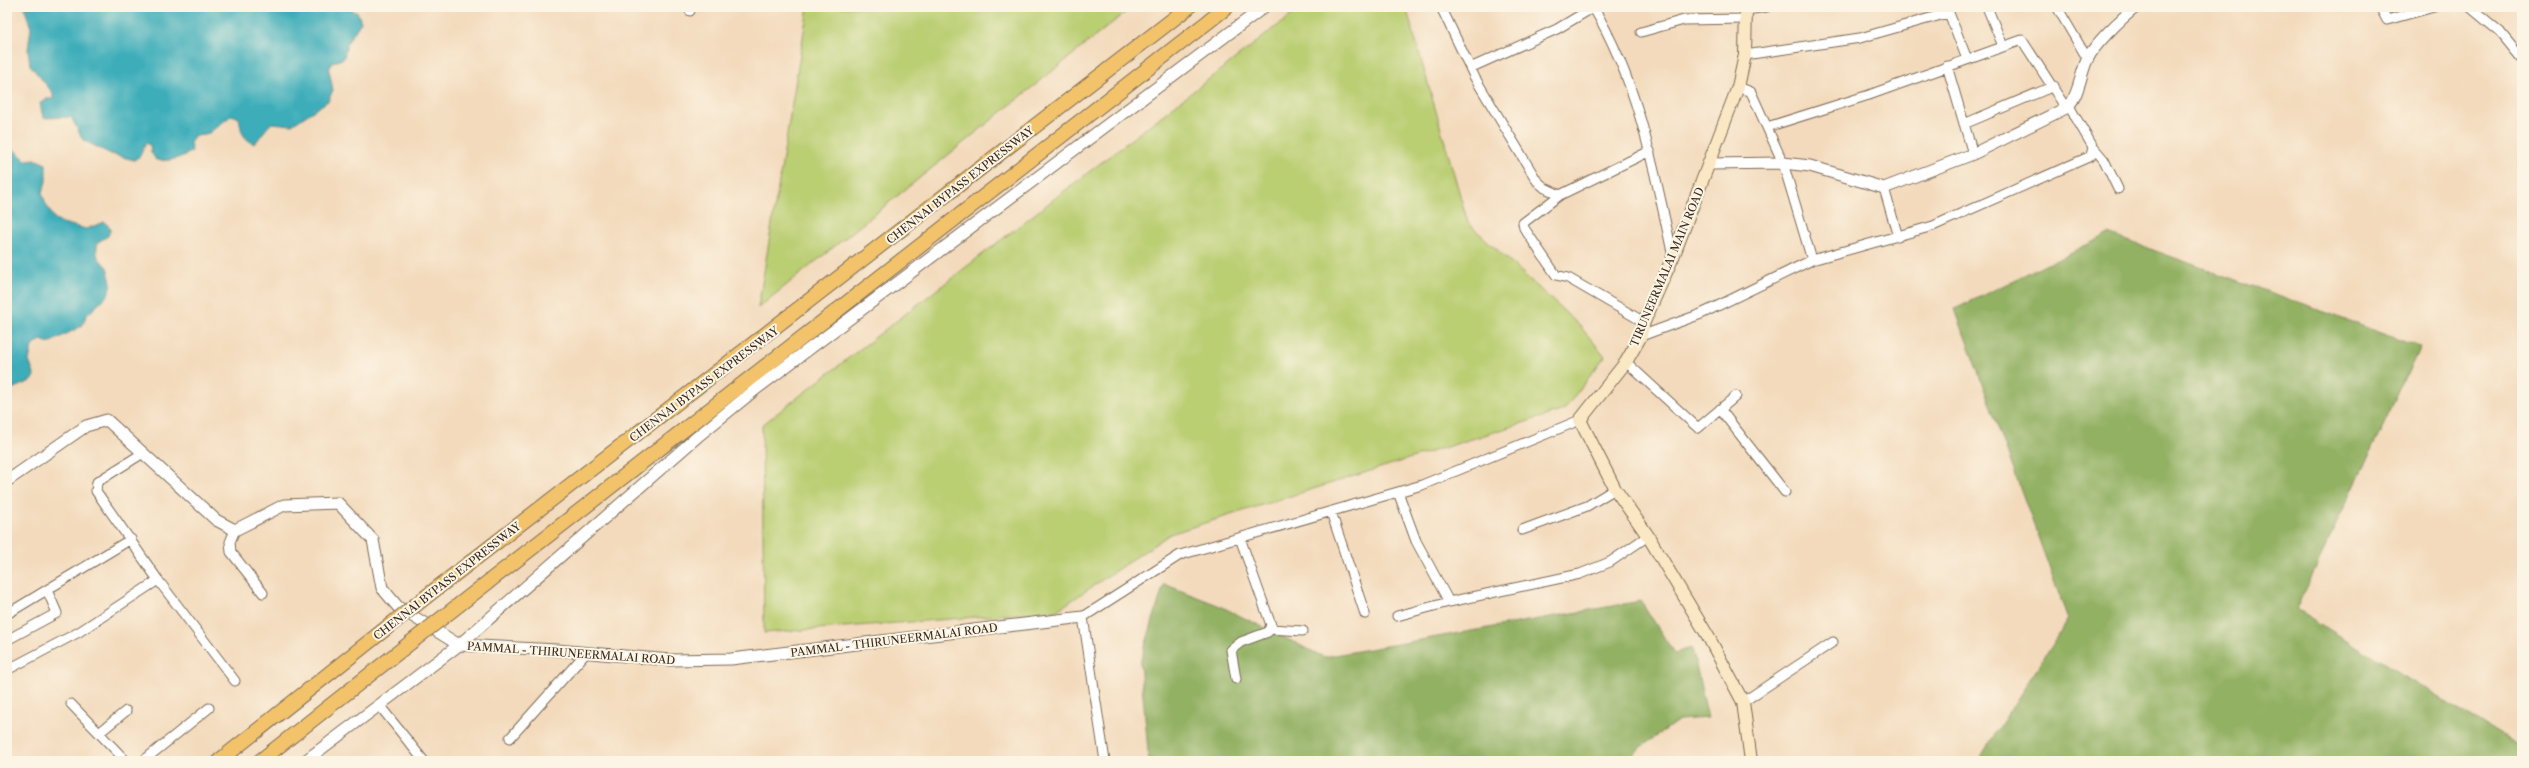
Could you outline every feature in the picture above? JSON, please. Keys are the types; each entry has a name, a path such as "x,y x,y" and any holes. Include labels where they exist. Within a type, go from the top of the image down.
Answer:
{"highway":[{"name":"CHENNAI BYPASS EXPRESSWAY","path":"219,761 398,618 739,357 1189,7"},
{"name":"CHENNAI BYPASS EXPRESSWAY","path":"260,761 460,604 693,432 1227,7"}],"main road":[{"name":"TIRUNEERMALAI MAIN ROAD","path":"1580,420 1626,362 1640,336 1644,322 1673,257 1710,164 1738,87 1745,56 1746,12"},
{"path":"1580,420 1615,489 1648,536 1710,638 1743,702 1751,761"}],"street":[{"path":"756,382 1264,7"},
{"path":"1441,7 1470,68 1537,181 1545,188 1560,195"},
{"path":"1470,68 1557,29 1594,7 1611,36 1650,151 1673,257"},
{"path":"1641,32 1684,20 1746,12 1767,7"},
{"path":"1987,7 2003,46"},
{"path":"2057,7 2088,58"},
{"path":"1710,164 1783,162 1810,166 1884,188 1973,154 2068,107 2088,58 2119,21 2136,7"},
{"path":"2380,7 2386,20 2434,7"},
{"path":"2470,7 2500,32 2522,59"},
{"path":"1745,56 1860,38 1947,10 1967,59"},
{"path":"1767,126 1869,95 2022,40 2068,107 2093,147 2104,160 2118,189"},
{"path":"1947,66 1973,154"},
{"path":"1964,124 2054,86"},
{"path":"1738,87 1750,92 1783,162 1812,260"},
{"path":"1640,336 1701,314 1812,260 1846,249 1898,237 1933,226 2091,156 2093,147"},
{"path":"1644,322 1568,278 1556,275 1524,228 1525,219 1560,195 1650,151"},
{"path":"1884,188 1898,237"},
{"path":"1626,362 1698,428 1736,396"},
{"path":"1720,409 1785,492"},
{"path":"7,480 86,426 107,420 216,520 235,530 230,542 231,552 264,593"},
{"path":"1105,761 1083,617 1180,555 1422,485 1580,420"},
{"path":"312,759 379,705 459,645 693,432"},
{"path":"144,453 97,482 95,486 96,491 131,539 158,580 235,681"},
{"path":"1522,530 1587,506 1615,489"},
{"path":"1398,492 1416,541 1449,602"},
{"name":"PAMMAL - THIRUNEERMALAI ROAD","path":"235,530 284,505 338,503 373,540 382,588 398,607 459,645 587,652 670,660 731,659 1083,617"},
{"path":"1331,512 1365,614"},
{"path":"1397,616 1449,602 1580,574 1610,562 1648,536"},
{"path":"1240,538 1271,625 1270,630"},
{"path":"7,614 131,539"},
{"path":"7,670 79,632 158,580"},
{"path":"7,640 57,613 47,590"},
{"path":"1236,679 1231,650 1241,642 1270,630 1303,632"},
{"path":"1743,702 1833,642"},
{"path":"510,738 587,652"},
{"path":"71,704 126,761"},
{"path":"379,705 424,761"},
{"path":"143,761 209,708"},
{"path":"99,733 126,710"}],"green space":[{"path":"808,7 1132,7 758,308"},
{"path":"1302,7 1406,7 1468,223 1579,325 1605,356 1564,410 1170,534 1056,611 764,633 762,425"},
{"path":"2109,234 2420,347 2296,609 2522,748 2522,761 1978,761 2068,619 1955,309"},
{"path":"1164,584 1220,606 1324,657 1641,601 1674,653 1692,648 1708,718 1679,720 1644,745 1625,761 1149,761 1140,663"}],"water":[{"path":"24,7 347,7 358,13 361,22 347,43 344,58 332,63 329,70 333,90 328,101 292,125 272,123 254,144 244,136 241,130 239,118 232,115 209,133 193,137 190,143 192,151 184,156 170,160 156,160 151,152 150,145 146,143 140,156 134,160 111,154 83,140 71,117 43,118 40,103 46,99 53,99 53,93 30,65 28,49 31,28"},
{"path":"14,150 26,160 35,159 46,164 46,182 42,193 54,218 63,223 86,229 104,222 111,228 108,236 98,242 97,253 101,261 107,266 111,283 108,295 86,316 82,326 49,343 41,340 32,346 29,361 34,374 33,380 7,391 7,151"}]}
